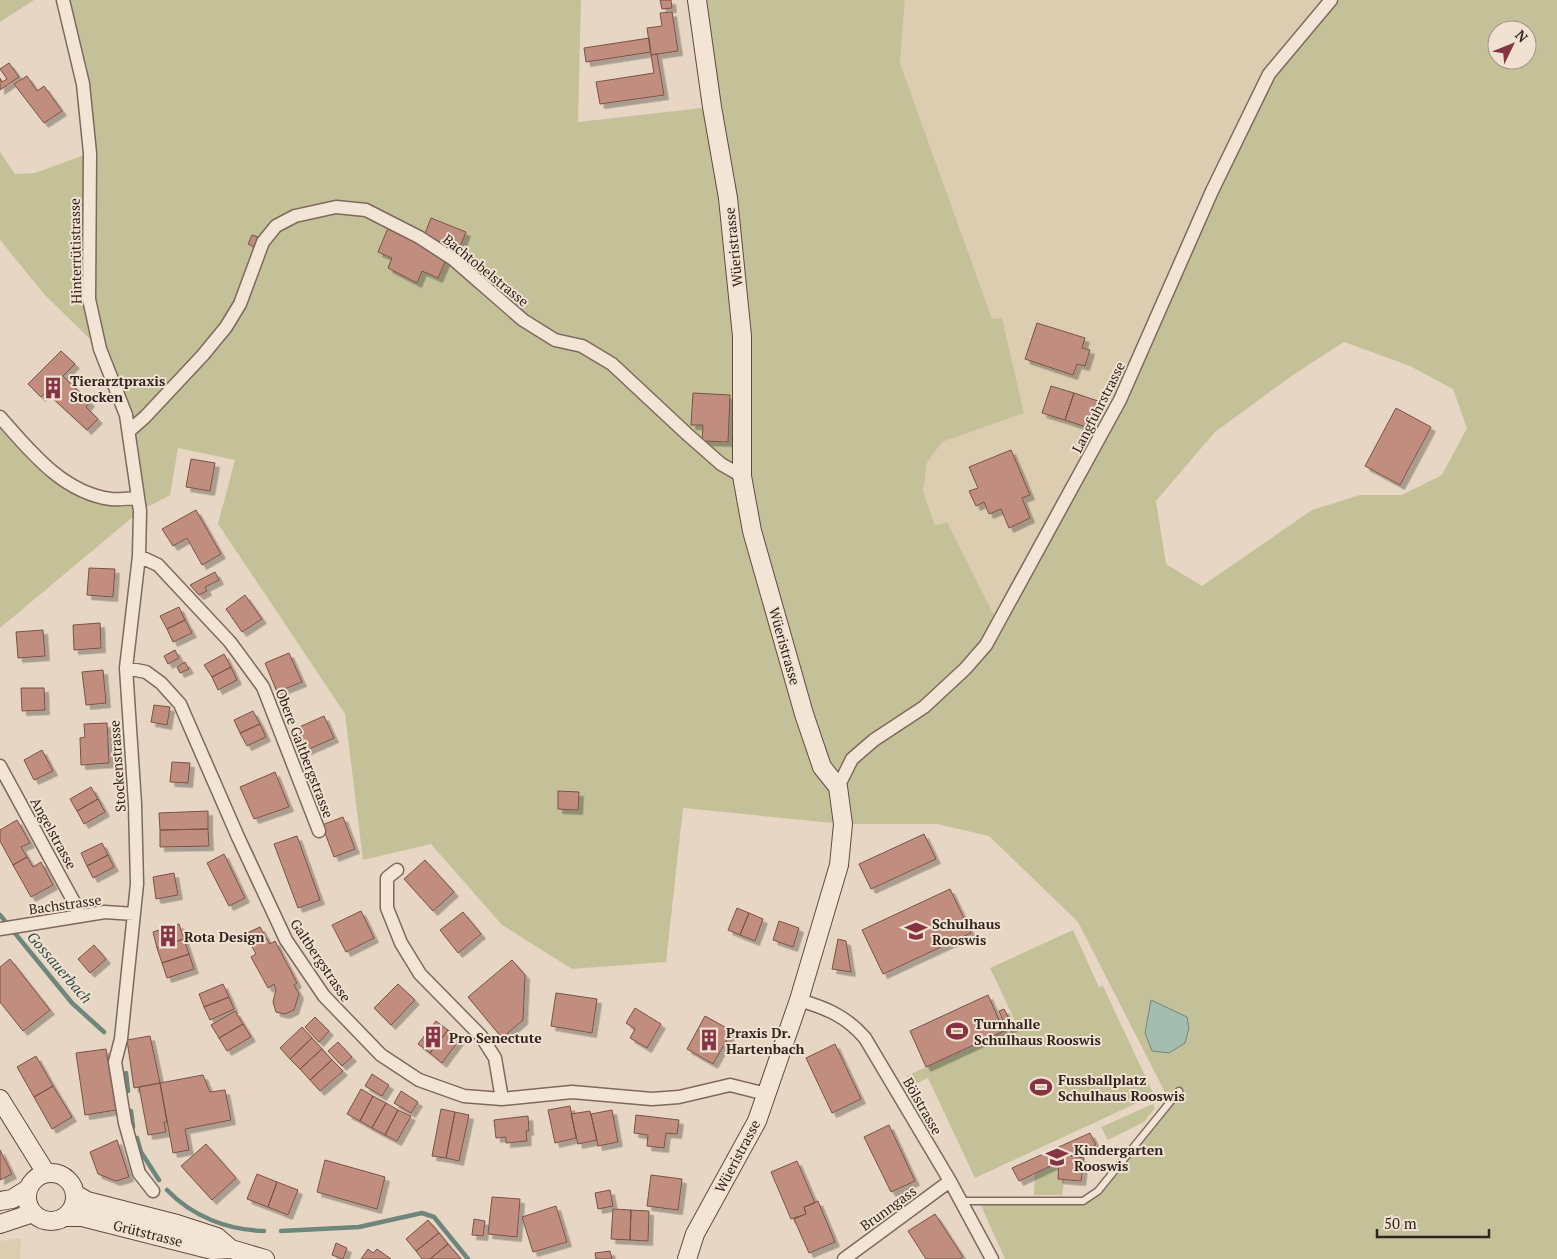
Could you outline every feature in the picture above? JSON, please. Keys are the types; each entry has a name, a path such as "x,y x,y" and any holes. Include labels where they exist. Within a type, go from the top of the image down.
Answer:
{"street":[{"name":"Hinterrütistrasse","path":"63,0 83,84 90,153 89,299 100,349 130,430 138,498"},
{"name":"Wüeristrasse","path":"687,1259 695,1234 751,1134 766,1094 798,1000 839,865 843,824 838,787 822,767 804,714 752,531 742,476 742,336 728,198 712,107 697,0"},
{"name":"Langfuhrstrasse","path":"838,787 852,759 874,740 924,707 965,669 986,645 1120,400 1212,191 1269,74 1331,0"},
{"name":"Bachtobelstrasse","path":"130,430 145,418 204,355 226,327 240,304 263,242 276,226 295,216 336,207 366,210 418,237 453,259 523,320 555,340 582,346 612,364 721,464 742,476"},
{"path":"0,418 44,466 76,488 110,499 138,498"},
{"name":"Stockenstrasse","path":"138,498 140,511 139,556 126,668 137,857 134,914 121,1039 115,1062 125,1123 139,1173 153,1191"},
{"name":"Obere Galtbergstrasse","path":"139,556 158,565 230,642 263,687 319,831"},
{"name":"Galtbergstrasse","path":"126,668 146,672 161,682 180,704 238,837 286,940 324,996 381,1055 419,1080 464,1096 502,1099 572,1092 644,1099 670,1098 730,1085 766,1094"},
{"name":"Angelstrasse","path":"0,766 75,904 78,916"},
{"path":"397,870 386,878 387,908 401,942 420,974 481,1036 495,1058 502,1099"},
{"name":"Bachstrasse","path":"0,929 105,912 134,914"},
{"name":"Bölstrasse","path":"798,1000 835,1012 851,1023 865,1038 962,1201 992,1259"},
{"path":"0,1099 46,1174"},
{"path":"0,1201 12,1199 28,1189 39,1176 56,1173 65,1177 72,1185 75,1194 71,1211 64,1217 52,1221 38,1218 33,1213 27,1198 28,1189"},
{"name":"Brunngass","path":"844,1259 950,1181"},
{"name":"Grütstrasse","path":"75,1194 87,1201 177,1224 217,1237 230,1254"},
{"path":"0,1224 33,1213"},
{"name":"Grütstrasse","path":"64,1217 82,1217 212,1250 265,1259"}],"lane":[{"path":"962,1201 1083,1202 1098,1191 1179,1091"}],"shaded area":[{"path":"0,0 34,0 0,22"},
{"path":"63,0 581,0 578,122 711,107 697,0 905,0 900,63 992,319 1002,318 1024,413 942,442 927,463 923,491 935,526 947,522 993,613 1001,618 1120,400 1269,74 1331,0 1557,0 1557,1259 1005,1259 979,1201 1083,1201 1170,1102 1078,922 989,836 937,824 843,824 683,808 666,962 572,969 502,925 431,844 363,860 345,714 218,524 235,460 178,448 170,495 140,511 0,628 0,417 76,488 138,498 129,431 100,349 44,294 0,240 0,152 15,174 35,173 90,153","holes":["1344,342 1410,366 1453,389 1467,428 1442,475 1402,495 1360,495 1312,510 1202,586 1166,564 1156,501 1215,432 1290,377"]},
{"path":"905,0 1331,0 1164,304 1001,618 993,613 947,522 935,527 923,491 927,463 942,442 1024,412 1002,318 992,320 900,63"},
{"name":"Fussballplatz Schulhaus Rooswis","path":"1073,930 1099,987 1103,986 1154,1095 975,1178 928,1078 911,1086 907,1076 1017,1025 990,968"},
{"path":"1151,1000 1187,1017 1189,1028 1185,1043 1169,1053 1152,1051 1145,1033"},
{"path":"1153,1104 1155,1108 1144,1122 1108,1140 1101,1127"},
{"path":"1059,1162 1058,1179 1064,1180 1062,1195 1034,1195 1035,1174"},
{"path":"21,1238 20,1259 0,1259 0,1241"}],"building":[{"path":"660,0 671,0 672,8 662,9"},
{"path":"672,12 678,51 651,55 647,28 662,26 660,13"},
{"path":"649,38 651,52 586,62 584,48"},
{"path":"657,54 664,95 600,104 596,82 654,73 651,55"},
{"path":"9,63 19,77 0,90 0,78 2,82 7,79 0,69"},
{"path":"27,76 37,91 44,86 62,111 44,123 14,84"},
{"path":"431,218 466,232 459,249 424,236"},
{"path":"388,228 447,257 438,278 422,271 417,283 388,268 392,258 378,252"},
{"path":"252,235 258,237 254,247 248,244"},
{"path":"1037,323 1085,338 1082,348 1090,350 1085,366 1077,364 1073,375 1025,359"},
{"name":"Tierarztpraxis Stocken","path":"61,351 75,364 63,376 90,402 86,407 98,419 87,430 46,392 41,397 28,384"},
{"path":"1051,386 1074,393 1065,420 1042,413"},
{"path":"693,393 730,395 728,442 702,441 703,425 691,425"},
{"path":"1074,393 1098,401 1089,428 1065,420"},
{"path":"1396,408 1431,427 1400,485 1365,466"},
{"path":"1011,450 1030,495 1022,498 1030,518 1009,528 1001,509 989,514 984,502 976,506 969,491 978,488 969,467"},
{"path":"191,459 215,463 210,491 186,487"},
{"path":"196,510 221,554 202,565 187,538 173,546 162,529"},
{"path":"89,568 115,569 113,597 87,595"},
{"path":"215,572 219,580 205,587 207,591 199,595 190,585"},
{"path":"245,595 262,619 242,632 226,609"},
{"path":"179,607 185,620 167,629 160,616"},
{"path":"185,620 192,633 173,642 167,629"},
{"path":"100,623 101,648 74,650 73,625"},
{"path":"43,630 45,656 18,658 16,632"},
{"path":"175,650 179,658 168,664 164,656"},
{"path":"289,653 302,682 277,692 265,663"},
{"path":"224,654 231,667 212,677 204,665"},
{"path":"185,662 189,669 180,673 177,667"},
{"path":"231,667 237,680 218,690 212,677"},
{"path":"103,670 106,703 86,705 82,672"},
{"path":"21,688 44,688 45,710 22,711"},
{"path":"154,705 170,707 167,725 151,722"},
{"path":"253,711 260,724 240,733 234,720"},
{"path":"324,716 334,738 307,750 297,728"},
{"path":"107,723 109,763 81,765 80,738 85,737 84,724"},
{"path":"260,724 266,737 247,746 240,733"},
{"path":"42,750 53,771 34,780 24,760"},
{"path":"172,762 190,763 188,783 170,782"},
{"path":"275,772 289,807 254,819 240,787"},
{"path":"91,787 98,799 77,811 70,799"},
{"path":"558,791 579,792 578,810 558,809"},
{"path":"98,799 105,812 84,824 77,811"},
{"path":"208,811 208,829 160,830 159,813"},
{"path":"343,817 355,849 334,857 322,825"},
{"path":"17,820 30,843 21,847 27,857 13,865 0,841 0,830"},
{"path":"208,829 209,846 160,847 160,830"},
{"path":"924,834 936,859 871,889 859,864"},
{"path":"297,836 320,900 298,908 274,844"},
{"path":"102,843 108,855 87,866 81,853"},
{"path":"224,854 245,898 229,906 207,863"},
{"path":"108,855 114,867 93,878 87,866"},
{"path":"27,857 33,867 41,862 53,885 31,897 13,865"},
{"path":"425,860 454,892 433,911 404,879"},
{"path":"174,873 178,895 156,899 153,877"},
{"name":"Schulhaus Rooswis","path":"950,889 971,933 883,974 862,930"},
{"path":"737,908 749,913 740,935 728,930"},
{"path":"361,911 374,938 346,952 332,925"},
{"path":"463,912 481,934 458,953 440,930"},
{"path":"749,913 763,919 755,941 740,935"},
{"path":"779,921 799,928 793,947 773,940"},
{"name":"Rota Design","path":"179,924 184,939 157,948 153,932"},
{"path":"260,927 270,944 275,941 297,983 294,985 299,994 294,1010 285,1014 276,1012 273,1002 276,989 274,984 268,988 251,957 256,954 245,934"},
{"path":"184,939 189,954 162,963 157,948"},
{"path":"838,939 846,941 851,972 832,969"},
{"path":"94,945 106,959 90,973 78,959"},
{"path":"189,954 194,969 167,978 162,963"},
{"path":"10,959 50,1010 23,1031 0,1002 0,967"},
{"path":"512,960 525,975 523,1020 502,1038 468,997"},
{"path":"223,984 229,997 204,1007 199,994"},
{"path":"398,984 415,1000 391,1025 374,1008"},
{"path":"556,993 597,999 592,1033 551,1026"},
{"name":"Turnhalle Schulhaus Rooswis","path":"988,995 1004,1031 926,1067 910,1031"},
{"path":"229,997 234,1009 210,1020 204,1007"},
{"path":"635,1008 661,1024 647,1048 630,1038 635,1029 626,1023"},
{"path":"1004,1009 1013,1027 1007,1030 999,1011"},
{"path":"235,1011 243,1024 219,1038 211,1025"},
{"name":"Praxis Dr. Hartenbach","path":"705,1016 732,1031 713,1064 687,1049"},
{"path":"315,1017 329,1031 319,1042 305,1027"},
{"name":"Pro Senectute","path":"436,1021 448,1030 430,1053 418,1044"},
{"path":"243,1024 251,1037 227,1051 219,1038"},
{"path":"302,1027 312,1038 290,1059 280,1048"},
{"path":"448,1030 460,1039 442,1063 430,1053"},
{"path":"150,1036 160,1083 134,1088 127,1040"},
{"path":"312,1038 322,1049 300,1069 290,1059"},
{"path":"338,1042 352,1057 342,1066 328,1051"},
{"path":"835,1044 861,1099 832,1113 806,1058"},
{"path":"106,1049 116,1110 85,1115 76,1053"},
{"path":"322,1049 332,1060 310,1080 300,1069"},
{"path":"36,1056 53,1086 34,1097 17,1067"},
{"path":"332,1060 343,1071 320,1091 310,1080"},
{"path":"372,1074 389,1085 382,1096 365,1086"},
{"path":"203,1075 210,1092 225,1090 231,1120 185,1129 189,1150 173,1153 160,1083"},
{"path":"160,1083 167,1122 164,1122 166,1132 148,1135 139,1087"},
{"path":"53,1086 72,1117 52,1129 34,1097"},
{"path":"361,1089 373,1096 360,1121 347,1114"},
{"path":"401,1091 418,1102 411,1113 394,1103"},
{"path":"373,1096 386,1103 372,1128 360,1121"},
{"path":"386,1103 398,1110 385,1135 372,1128"},
{"path":"570,1106 576,1138 555,1143 548,1110"},
{"path":"441,1109 455,1112 446,1158 432,1156"},
{"path":"398,1110 411,1116 397,1141 385,1135"},
{"path":"612,1110 618,1142 598,1146 591,1114"},
{"path":"590,1111 597,1140 578,1144 571,1114"},
{"path":"455,1112 469,1115 459,1161 446,1158"},
{"path":"636,1115 679,1120 677,1134 666,1133 664,1148 647,1146 648,1135 634,1133"},
{"path":"528,1116 529,1131 526,1131 527,1141 506,1143 506,1137 496,1138 494,1120"},
{"path":"889,1125 915,1181 891,1192 864,1137"},
{"name":"Kindergarten Rooswis","path":"1090,1133 1096,1145 1071,1156 1084,1158 1081,1181 1058,1179 1059,1162 1019,1181 1012,1168"},
{"path":"117,1140 129,1177 116,1181 98,1174 90,1152"},
{"path":"206,1144 236,1178 212,1200 181,1166"},
{"path":"0,1150 12,1174 0,1180"},
{"path":"325,1160 385,1177 377,1209 317,1192"},
{"path":"797,1161 815,1203 804,1207 806,1214 791,1219 771,1172"},
{"path":"257,1174 277,1182 268,1207 247,1199"},
{"path":"651,1175 682,1179 678,1210 647,1206"},
{"path":"277,1182 298,1190 288,1215 268,1207"},
{"path":"610,1190 613,1206 598,1209 595,1193"},
{"path":"492,1197 520,1199 517,1237 488,1234"},
{"path":"818,1201 835,1242 809,1253 794,1219 806,1214 804,1207"},
{"path":"556,1206 567,1242 533,1252 522,1217"},
{"path":"613,1209 631,1210 630,1240 611,1239"},
{"path":"631,1210 649,1211 648,1241 630,1240"},
{"path":"935,1214 963,1257 960,1259 926,1259 908,1231"},
{"path":"474,1219 485,1221 483,1236 472,1235"},
{"path":"428,1220 439,1233 416,1251 406,1239"},
{"path":"439,1233 448,1244 430,1259 422,1259 416,1251"},
{"path":"336,1243 347,1248 343,1259 332,1255"},
{"path":"448,1244 461,1259 430,1259"},
{"path":"368,1249 373,1253 377,1249 391,1259 361,1259"},
{"path":"610,1251 612,1259 596,1259 595,1253"}],"waterway":[{"name":"Gossauerbach","path":"0,915 72,1003 104,1032"},
{"name":"Gossauerbach","path":"126,1073 128,1091"},
{"name":"Gossauerbach","path":"131,1111 133,1127"},
{"name":"Gossauerbach","path":"137,1138 141,1152 159,1180"},
{"name":"Gossauerbach","path":"167,1190 188,1208 200,1215 224,1225 264,1231"},
{"name":"Gossauerbach","path":"281,1231 359,1227 422,1213 434,1217 468,1259"}],"place":[{"name":"Tierarztpraxis Stocken","path":"53,388"},
{"name":"Schulhaus Rooswis","path":"916,931"},
{"name":"Rota Design","path":"168,936"},
{"name":"Turnhalle Schulhaus Rooswis","path":"957,1031"},
{"name":"Pro Senectute","path":"433,1037"},
{"name":"Praxis Dr. Hartenbach","path":"709,1040"},
{"name":"Fussballplatz Schulhaus Rooswis","path":"1041,1087"},
{"name":"Kindergarten Rooswis","path":"1057,1157"}]}
